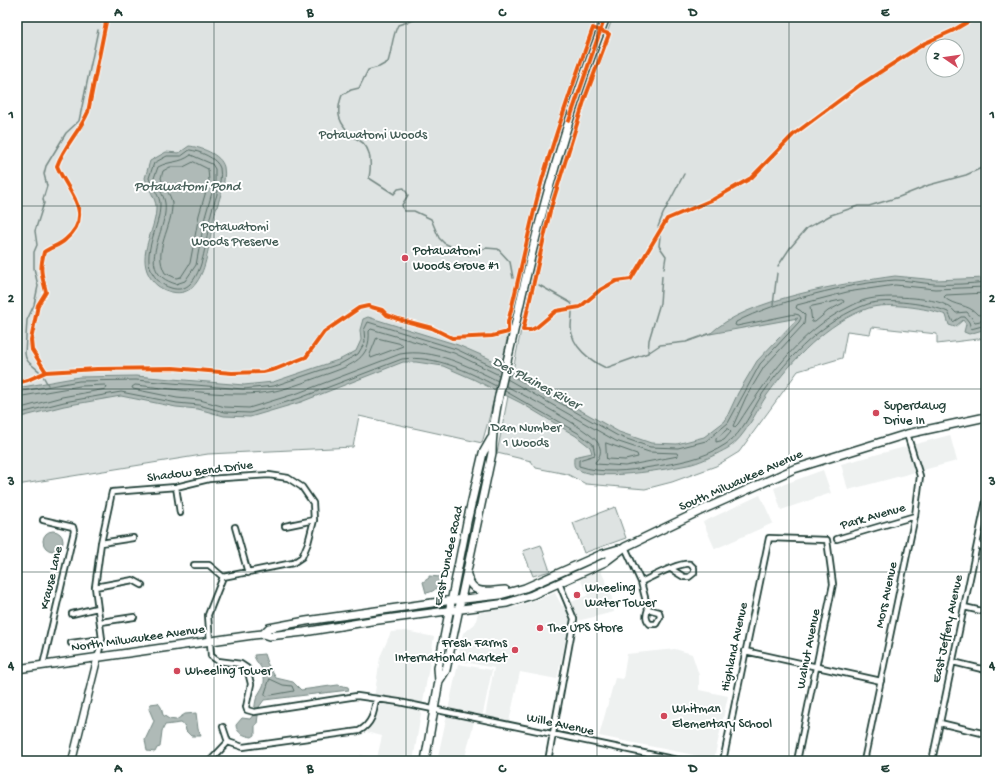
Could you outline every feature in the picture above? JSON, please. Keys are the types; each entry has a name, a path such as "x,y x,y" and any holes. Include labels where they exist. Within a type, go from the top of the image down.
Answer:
{"main road":[{"name":"East Dundee Road","path":"439,681 446,670 467,574 491,456 492,437 506,365 536,237 569,121 605,18"},
{"name":"South Milwaukee Avenue","path":"452,600 500,595 525,588 602,554 625,547 774,477 819,460 907,434 986,417"},
{"name":"East Dundee Road","path":"425,761 439,681 438,668 449,611 483,453 492,437"},
{"name":"South Milwaukee Avenue","path":"449,611 507,603 532,595 605,562 625,547"},
{"path":"467,574 471,586 479,591 525,588"},
{"name":"North Milwaukee Avenue","path":"263,634 269,628 306,621 452,600"},
{"name":"North Milwaukee Avenue","path":"17,669 98,656 263,634 269,636 304,632 384,619 449,611"}],"street":[{"path":"592,17 605,18"},
{"name":"Mors Avenue","path":"864,761 915,516 920,476 907,434"},
{"name":"Shadow Bend Drive","path":"98,656 102,638 95,587 101,543 112,492 176,487 209,479 269,475 288,478 302,487 313,503 314,520 308,543 302,557 294,563 223,577"},
{"path":"176,487 180,513"},
{"name":"East Jeffery Avenue","path":"932,761 986,502"},
{"name":"Park Avenue","path":"836,539 915,516"},
{"name":"Krause Lane","path":"43,520 73,527 74,531 43,664"},
{"path":"285,526 314,520"},
{"path":"235,527 248,573"},
{"path":"101,543 133,538"},
{"name":"Park Avenue","path":"769,538 826,540"},
{"name":"Highland Avenue","path":"722,761 769,538"},
{"name":"Walnut Avenue","path":"797,761 833,584 826,540"},
{"path":"977,545 986,548"},
{"path":"625,547 641,582 648,609"},
{"path":"641,582 671,569 686,564 690,564 694,568 694,573 690,577 684,577 671,569"},
{"path":"194,565 209,566 223,577 208,615 210,641"},
{"path":"95,587 133,580 142,585"},
{"path":"548,761 574,619 559,583"},
{"path":"964,607 986,612"},
{"path":"72,614 97,608"},
{"path":"101,622 134,617"},
{"path":"70,643 102,638"},
{"name":"Wille Avenue","path":"210,641 211,656 214,659 218,661 241,664 247,668 251,684 246,707 250,712 357,696 434,710 682,761"},
{"path":"745,651 880,681"},
{"path":"72,761 98,656"},
{"path":"953,662 986,670"},
{"path":"228,742 243,747 360,731 367,727 370,722 376,699"},
{"path":"940,723 986,734"},
{"path":"223,727 228,742"},
{"path":"210,761 228,742"}],"shaded area":[{"path":"950,435 957,461 848,490 841,464"},
{"path":"823,470 831,493 781,510 774,488"},
{"path":"760,495 773,523 715,549 703,522"},
{"path":"600,569 611,593 614,612 569,623 557,679 520,672 509,722 485,717 494,668 459,661 458,657 463,633 475,624 478,613 516,607 555,593 562,606 588,595 580,579"},
{"path":"406,631 434,637 413,761 359,761 360,755 377,758 382,736 366,732 375,692 380,657 391,632"},
{"name":"Whitman Elementary School","path":"675,649 692,654 699,675 699,690 728,696 714,759 599,736 615,678 623,679 627,654"},
{"path":"458,664 492,670 481,723 474,722 464,761 437,761"}],"green space":[{"name":"Potawatomi Woods Preserve","path":"17,17 581,17 591,21 594,25 595,31 556,141 532,226 495,396 482,443 359,416 353,447 208,454 17,485"},
{"name":"Dam Number 1 Woods","path":"613,17 986,17 986,338 937,344 937,334 872,327 870,334 847,331 842,358 798,371 739,452 716,466 672,482 645,489 586,484 567,474 536,468 531,461 497,453 541,240 570,137"},
{"path":"615,507 626,538 584,553 573,523"},
{"path":"541,545 550,571 533,576 523,551"}],"water":[{"name":"Potawatomi Pond","path":"189,146 210,152 219,158 224,167 225,173 222,192 214,217 204,268 199,279 191,288 181,292 168,291 158,286 153,281 147,271 145,263 145,255 156,214 156,206 155,200 145,178 150,161 166,152 179,153"},
{"path":"895,276 936,280 986,278 986,329 969,334 964,332 966,324 963,320 955,327 949,325 946,315 929,310 908,307 877,306 854,314 825,332 799,356 767,395 750,424 734,444 701,461 667,469 614,475 585,472 575,467 574,457 592,453 590,447 576,436 521,403 473,379 443,366 416,362 403,362 301,402 250,417 224,416 198,409 176,407 121,396 64,406 17,418 17,388 79,377 136,376 244,385 273,382 341,359 356,351 361,340 360,330 363,319 368,317 458,345 488,358 619,432 651,443 677,444 704,437 725,421 738,393 757,361 798,318 710,334 726,322 747,311 771,302 824,288"},
{"path":"53,531 60,534 63,541 60,548 53,551 46,548 43,541 46,534"},
{"path":"429,576 440,577 440,580 438,586 434,590 426,593 423,582 429,578"},
{"path":"264,654 267,663 276,678 293,682 301,690 338,685 348,687 349,690 264,700 259,707 257,724 255,725 255,735 252,737 244,735 239,732 236,725 242,718 250,719 254,713 257,698 263,687 264,679 263,672 254,655"},
{"path":"158,703 161,707 163,715 169,719 176,720 185,714 196,713 198,729 201,736 191,736 186,731 185,726 181,723 165,725 162,731 160,747 157,748 155,752 147,751 145,740 154,721 149,709 150,704"}],"waterway":[{"path":"423,17 398,25 394,34 388,62 379,67 368,70 359,88 342,95 339,108 340,118 345,128 367,148 370,160 369,178 394,194 398,189 404,188 408,195 402,205 404,211 414,211 431,219 439,238 444,243 469,255 486,248 498,249 510,262 513,278"},
{"path":"41,373 28,362 25,353 27,320 34,305 38,286 34,268 34,252 37,245 35,231 44,203 43,199 47,186 44,174 46,166 66,133 79,121 98,30"},
{"path":"778,266 790,248 807,228 831,215 858,206 869,206 899,197 929,185 966,175 986,166"},
{"path":"658,227 663,214 684,174"},
{"path":"660,236 659,246 666,256 664,269"},
{"path":"773,305 777,273"},
{"path":"648,353 649,340 660,303 662,276"},
{"path":"539,285 572,305"},
{"path":"572,312 571,327 574,341 588,357 606,368 648,353 660,345 686,342 711,333"},
{"path":"43,376 48,385"}],"cycle path":[{"path":"46,372 32,350 31,340 38,305 46,292 42,273 42,259 44,252 63,242 74,230 78,221 79,212 73,194 57,166 88,112 107,17"},
{"path":"569,121 604,20 593,17"},
{"path":"17,383 46,372 97,369 173,368 232,373 263,372 276,369 306,357 324,332 359,308 368,306 382,310 387,315 398,319 432,328 452,338 492,336 508,332 508,322 542,180 566,104 593,28 609,34 585,98 550,211 523,330 531,330 537,327 556,311 580,307 600,290 616,281 631,279 667,219 714,199 751,178 793,135 860,85 925,43 952,31 976,17"}],"place":[{"name":"Potawatomi Woods Grove #1","path":"405,258"},
{"name":"Superdawg Drive In","path":"876,413"},
{"name":"Wheeling Water Tower","path":"577,595"},
{"name":"The UPS Store","path":"540,628"},
{"name":"Fresh Farms International Market","path":"515,650"},
{"name":"Wheeling Tower","path":"177,671"},
{"name":"Whitman Elementary School","path":"664,716"}],"park label":[{"name":"Potawatomi Woods","path":"373,135"}],"water label":[{"name":"Des Plaines River","path":"536,384"}]}
